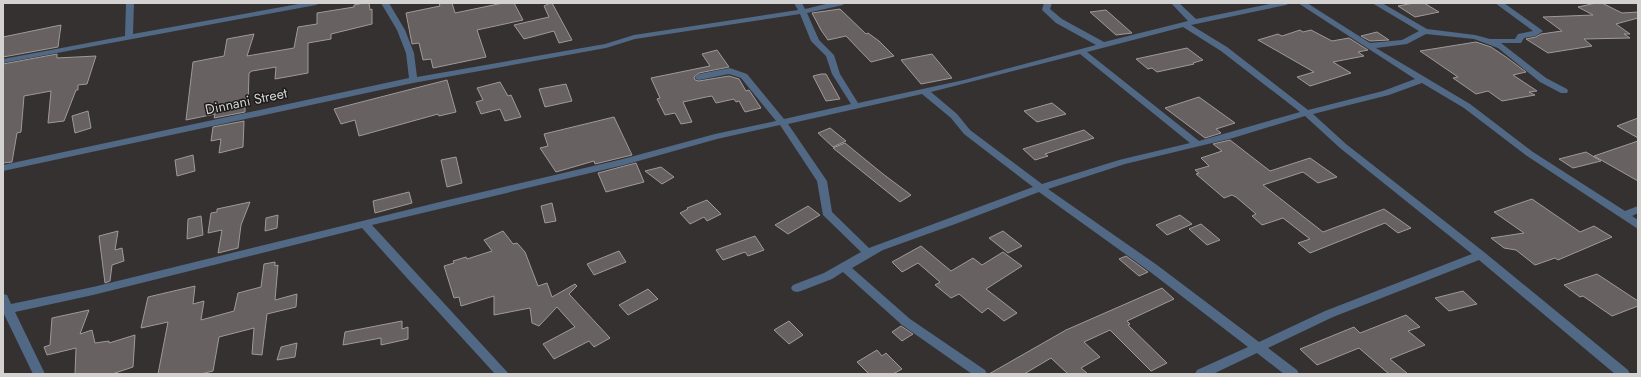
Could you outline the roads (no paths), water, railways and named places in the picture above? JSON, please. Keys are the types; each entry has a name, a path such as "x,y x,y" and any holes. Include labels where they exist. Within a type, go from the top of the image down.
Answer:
{"street":[{"path":"129,36 130,3"},
{"path":"3,61 129,36 316,3"},
{"path":"385,3 401,30 410,53 413,80"},
{"path":"798,3 801,12 808,22 815,41 830,55 836,74 856,106"},
{"name":"Dinnani Street","path":"3,168 413,80 606,46 634,37 801,12 840,3"},
{"path":"1048,3 1046,10 1059,21 1103,45"},
{"path":"1175,3 1189,23 1307,114 1343,146 1480,255 1624,374"},
{"path":"39,374 5,304 93,291 365,224 610,166 715,137 971,81 1189,23 1286,3"},
{"path":"1302,3 1422,80 1467,106 1487,120 1512,141 1638,226"},
{"path":"1376,3 1425,31 1475,37 1501,46 1543,80 1564,91"},
{"path":"1487,41 1518,41 1521,36 1533,34 1539,31 1499,3"},
{"path":"1368,46 1404,42 1425,31"},
{"path":"1082,52 1198,144"},
{"path":"699,77 730,71 744,76 782,122 822,181 827,212 868,253"},
{"path":"797,288 828,276 879,247 954,221 1040,188 1122,162 1198,144 1318,110 1386,93 1422,80"},
{"path":"924,91 954,116 967,132 1040,188 1153,268 1256,348 1293,374"},
{"path":"1624,216 1638,208"},
{"path":"365,224 408,273 503,374"},
{"path":"1201,374 1329,314 1480,255"},
{"path":"844,267 906,322 981,374"}]}
